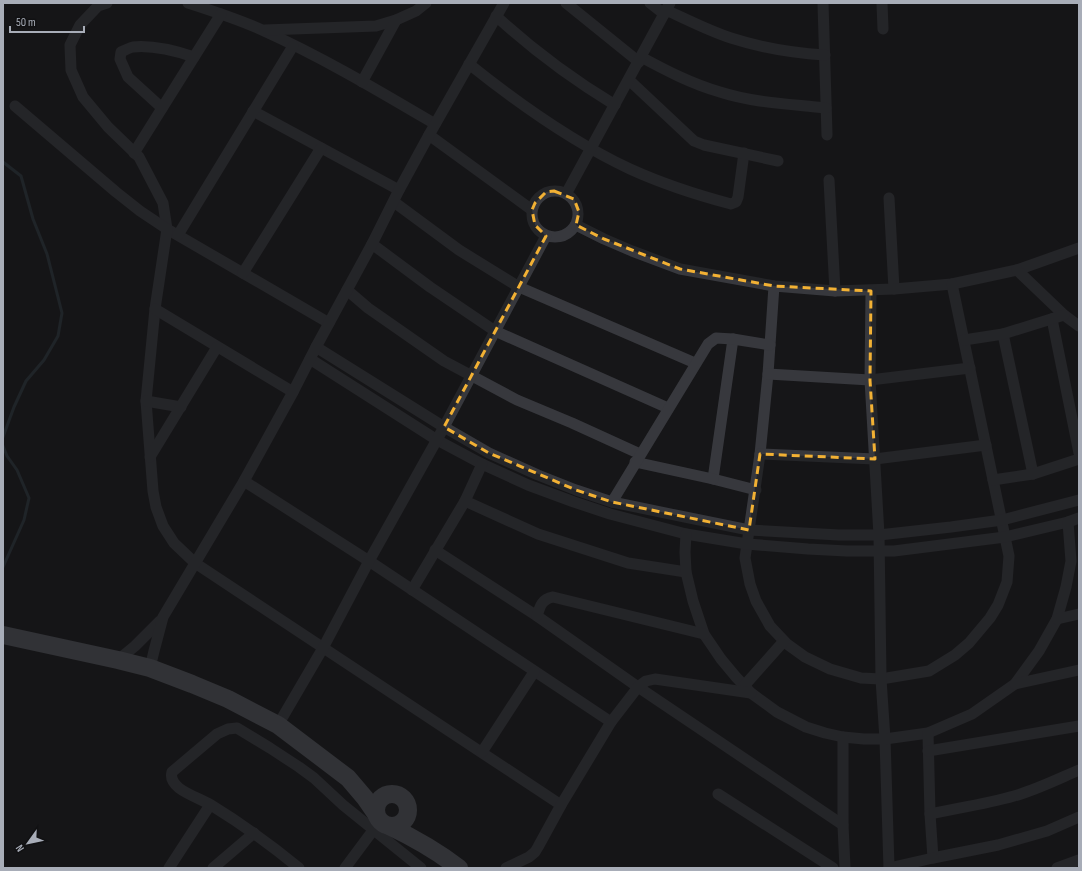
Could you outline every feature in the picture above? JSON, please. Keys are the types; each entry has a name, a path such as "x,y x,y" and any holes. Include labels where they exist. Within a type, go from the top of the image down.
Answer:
{"main road":[{"path":"7,636 150,668 228,699 278,726 348,778 365,798 380,823 418,840 459,868"},
{"path":"348,778 389,794"},
{"path":"389,794 399,795 403,798 408,807 408,812 407,816 401,823 398,825 380,823 375,808 376,803 380,798 389,794"},
{"path":"408,812 442,855"}],"street":[{"path":"107,3 98,6 80,25 70,45 71,70 83,97 108,127 139,157 163,203 167,229 155,309 146,401 153,491 156,507 163,526 174,543 195,564 561,805"},
{"path":"188,3 262,30 338,68 435,124"},
{"path":"262,30 376,26 396,20 416,11 426,3"},
{"path":"118,660 135,646 163,617 244,481 372,244 399,190 504,3"},
{"path":"566,3 640,60 683,78 721,92 758,101 826,108"},
{"path":"650,3 667,9 712,31 750,44 787,51 825,55"},
{"path":"823,3 827,134"},
{"path":"882,3 883,29"},
{"path":"566,194 667,9"},
{"path":"134,153 221,14"},
{"path":"496,16 549,61 592,92 615,106"},
{"path":"362,82 396,20"},
{"path":"178,235 293,46"},
{"path":"162,108 128,77 120,59 121,52 132,47 152,48 178,51 194,57"},
{"path":"469,64 527,108 559,130 591,149 631,170 692,193 731,204 736,202 744,153"},
{"path":"629,80 694,141 704,145 778,161"},
{"path":"15,106 140,212 329,323"},
{"path":"254,111 399,190"},
{"path":"429,135 532,210"},
{"path":"243,273 321,148"},
{"path":"829,180 835,291"},
{"path":"554,191 566,194 574,200 579,212 576,225 572,231 567,235 553,238 539,232 532,218 532,210 535,203 540,196 546,192 554,191"},
{"path":"889,198 894,289"},
{"path":"394,202 459,250 519,287 696,363"},
{"path":"576,225 618,245 680,268 774,286 835,291 894,289 952,284 1017,270 1079,248"},
{"path":"278,726 323,648 369,561 437,440 546,236"},
{"path":"372,244 430,287 495,331 668,408"},
{"path":"1017,270 1064,315 1079,326"},
{"path":"774,286 768,374 760,454 745,558 750,584 756,601 770,626 784,641 805,657 830,670 861,678 881,679 929,671 955,655 970,643 990,618 998,605 1007,582 1009,556 952,284"},
{"path":"347,290 368,308 444,361 517,400 572,423 638,458 756,490"},
{"path":"871,290 870,380 880,551 881,679 885,738 889,868 998,845 1047,831 1079,817"},
{"path":"155,309 293,392"},
{"path":"964,340 1003,334 1064,315"},
{"path":"1052,319 1079,453"},
{"path":"1003,334 1033,474"},
{"path":"612,502 705,348 713,339 733,339 770,345"},
{"path":"713,479 733,339"},
{"path":"150,457 217,346"},
{"path":"316,347 489,454 576,490 612,502 685,518 749,530 879,535 1002,520 1079,500"},
{"path":"310,359 437,440 482,464 528,485 574,502 610,514 686,534 747,544 808,549 894,551 1005,537 1079,518"},
{"path":"768,374 870,380 970,368"},
{"path":"146,401 181,407"},
{"path":"760,454 875,459 986,445"},
{"path":"993,480 1033,474 1079,459"},
{"path":"412,590 464,500 482,464"},
{"path":"244,481 369,561 611,722"},
{"path":"464,500 538,534 628,563 686,572"},
{"path":"686,534 686,572 693,601 704,634 721,659 748,690 777,712 806,727 824,733 864,739 928,733 972,714 1015,684 1038,651 1057,619 1075,560 1068,522"},
{"path":"435,550 537,616 638,687 843,825"},
{"path":"537,616 544,600 553,596 704,634"},
{"path":"1057,619 1079,614"},
{"path":"150,668 163,617"},
{"path":"748,690 784,641"},
{"path":"1015,684 1079,670"},
{"path":"482,752 534,672"},
{"path":"506,868 529,857 535,852 561,805 611,722 638,687 646,681 655,679 748,690"},
{"path":"928,751 1079,726"},
{"path":"294,867 254,833 210,805 180,789 175,784 171,776 172,772 217,734 228,729 237,728 299,767 314,778 343,805 380,823 421,868"},
{"path":"928,733 930,814 933,858"},
{"path":"843,737 843,825 845,868"},
{"path":"930,814 1014,796 1079,770"},
{"path":"718,794 833,868"},
{"path":"169,868 210,805"},
{"path":"345,868 380,823"},
{"path":"214,868 254,833"},
{"path":"1057,868 1079,860"}],"highlighted area":[{"path":"554,191 574,199 579,212 576,225 604,239 680,269 774,286 871,291 870,380 875,459 760,454 749,530 612,502 576,490 489,453 444,427 546,236 535,225 532,210 535,203 546,192"}],"waterway":[{"path":"3,162 21,176 33,219 47,254 62,313 58,336 44,360 26,381 14,407 3,437"},
{"path":"3,446 7,456 17,470 29,498 24,520 3,567"}]}
